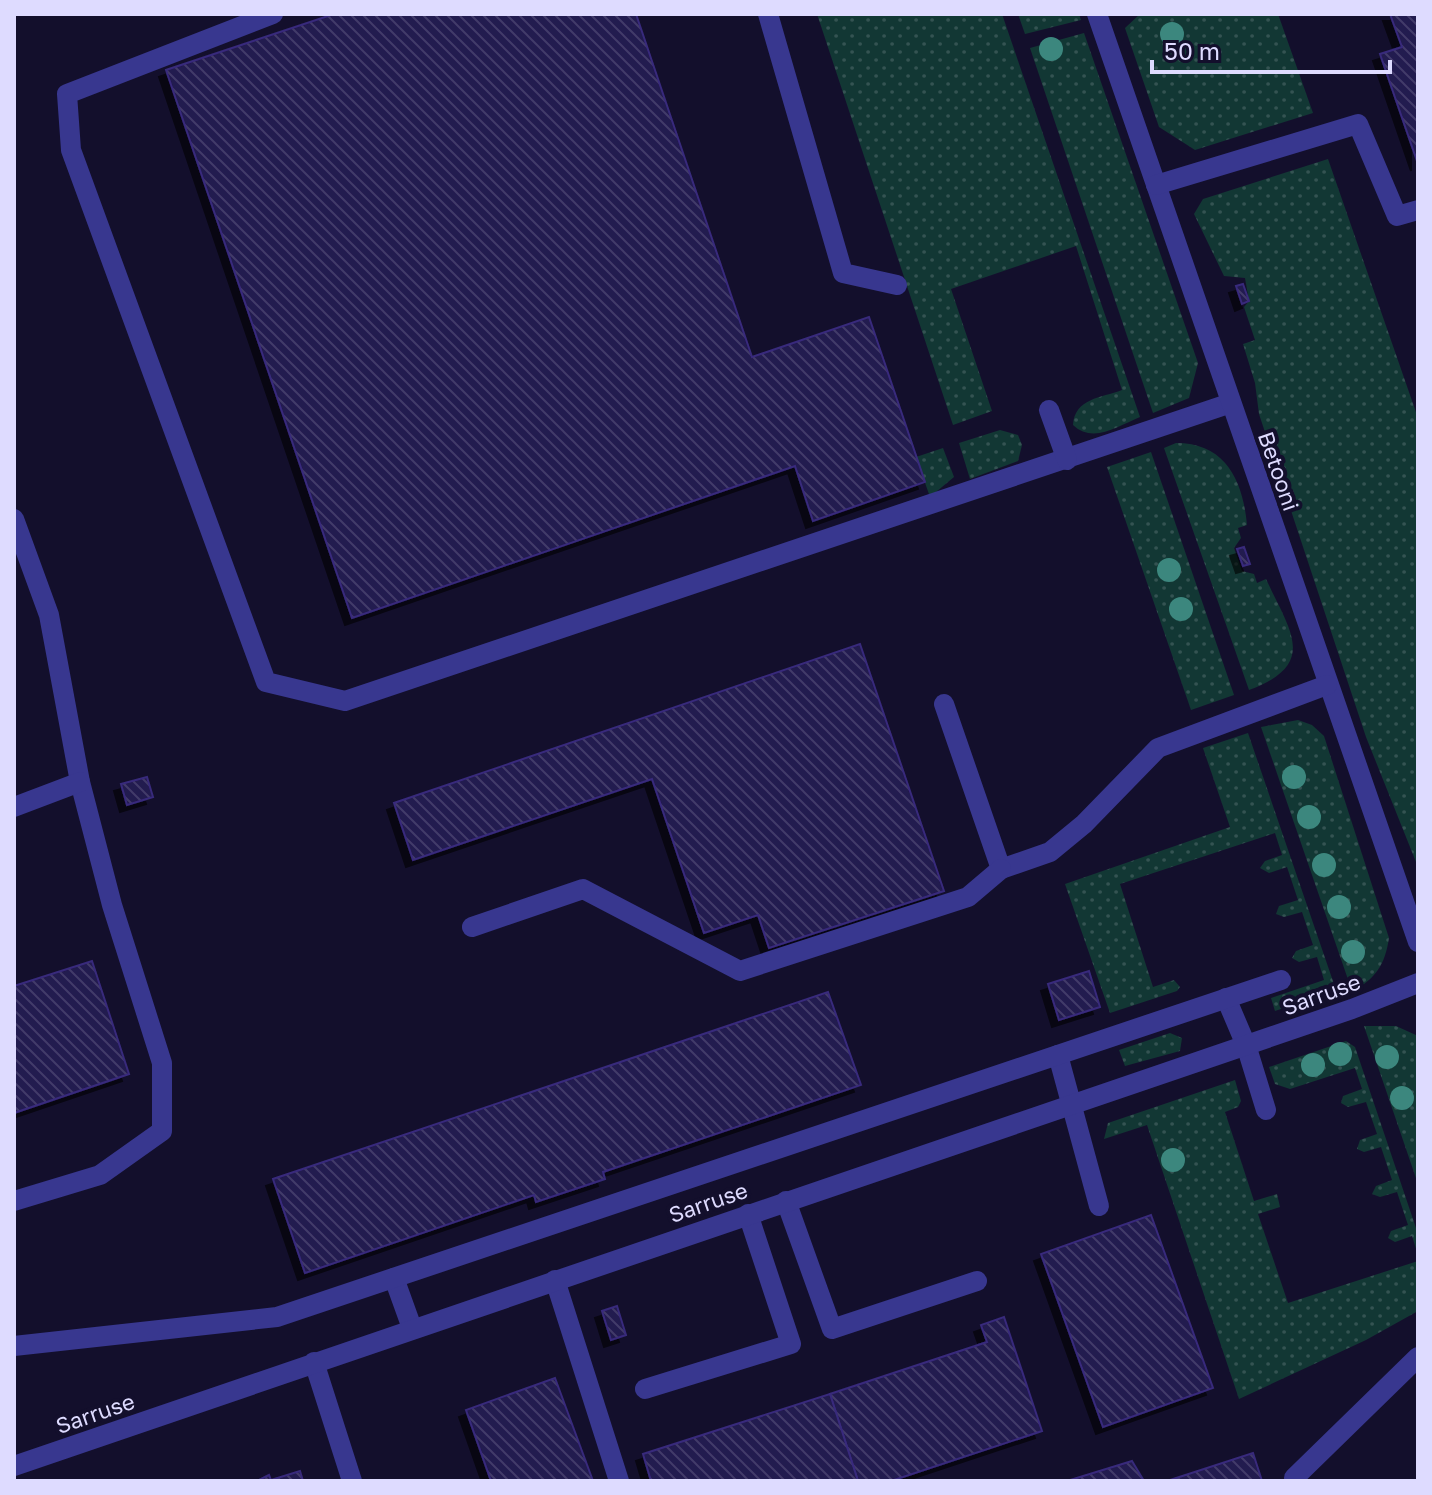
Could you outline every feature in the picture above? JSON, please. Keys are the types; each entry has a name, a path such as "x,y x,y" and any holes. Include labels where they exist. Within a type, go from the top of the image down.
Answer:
{"street":[{"path":"273,14 67,94 71,150 266,682 345,701 1231,403"},
{"path":"768,14 843,273 897,285"},
{"name":"Betooni","path":"1097,14 1418,942"},
{"path":"1156,185 1358,124 1397,216 1418,210"},
{"path":"1049,410 1067,460"},
{"path":"14,519 49,615 80,782 112,905 162,1063 162,1131 100,1175 14,1201"},
{"path":"472,927 583,889 740,971 968,897 1001,869 1050,852 1084,824 1158,748 1327,685"},
{"path":"944,704 1001,869"},
{"path":"14,807 80,782"},
{"path":"14,1346 277,1317 1281,980"},
{"name":"Sarruse","path":"14,1466 1246,1045 1418,983"},
{"path":"1226,998 1246,1045 1266,1110"},
{"path":"1058,1055 1099,1206"},
{"path":"786,1201 832,1329 977,1281"},
{"path":"645,1389 791,1344 748,1214"},
{"path":"394,1278 412,1328"},
{"path":"555,1280 619,1481"},
{"path":"1294,1478 1418,1357"},
{"path":"314,1362 352,1481"}],"green space":[{"path":"817,14 1002,14 1140,417 1106,432 1089,433 1073,425 1075,416 1084,404 1122,390 1076,246 951,289 992,411 953,425"},
{"path":"1018,14 1079,14 1081,20 1025,34"},
{"path":"1140,14 1278,14 1313,113 1195,150 1159,127 1125,28"},
{"path":"1084,33 1198,363 1189,398 1153,413 1030,48"},
{"path":"1328,159 1418,418 1418,867 1366,737 1259,414 1255,383 1243,344 1255,340 1244,307 1249,301 1245,278 1224,276 1194,214 1203,199"},
{"path":"1000,430 1018,435 1022,445 1018,461 970,479 959,443"},
{"path":"1176,443 1208,450 1229,468 1245,509 1247,525 1238,528 1241,538 1234,548 1242,571 1254,574 1257,583 1266,579 1290,630 1293,644 1285,669 1271,680 1249,690 1164,448"},
{"path":"943,448 954,477 930,497 916,457"},
{"path":"1151,452 1234,695 1191,710 1107,467"},
{"path":"1298,720 1312,725 1324,736 1389,938 1378,970 1352,991 1261,727"},
{"path":"1248,733 1336,990 1275,1011 1271,998 1324,980 1317,957 1299,962 1292,958 1296,951 1313,945 1302,912 1284,917 1276,914 1279,906 1298,900 1287,867 1269,873 1260,868 1265,861 1282,855 1275,833 1120,884 1153,987 1174,980 1180,987 1177,991 1110,1013 1065,884 1230,827 1203,748"},
{"path":"1364,1026 1396,1026 1418,1036 1418,1184"},
{"path":"1170,1033 1182,1038 1180,1051 1125,1066 1119,1050"},
{"path":"1346,1041 1355,1047 1418,1234 1418,1255 1412,1236 1395,1242 1388,1238 1391,1231 1408,1225 1397,1192 1380,1197 1372,1194 1376,1186 1392,1180 1381,1147 1364,1152 1357,1149 1360,1140 1377,1134 1366,1102 1348,1107 1341,1103 1343,1096 1362,1089 1355,1068 1290,1089 1275,1084 1269,1067"},
{"path":"1235,1080 1241,1101 1238,1107 1225,1112 1254,1201 1277,1194 1280,1207 1258,1214 1288,1303 1418,1261 1418,1311 1366,1340 1239,1399 1147,1125 1104,1139 1108,1123"}],"building":[{"path":"334,14 636,14 752,357 869,317 925,482 813,521 795,466 352,618 166,70"},
{"path":"1390,14 1418,14 1418,164 1380,54 1402,47"},
{"path":"1243,284 1249,301 1242,304 1236,286"},
{"path":"1244,547 1250,564 1243,566 1237,549"},
{"path":"860,644 944,891 769,948 758,915 704,933 652,779 413,860 394,803"},
{"path":"147,777 153,797 127,805 121,784"},
{"path":"92,961 129,1074 14,1113 14,986"},
{"path":"1089,971 1100,1007 1059,1020 1048,984"},
{"path":"828,992 861,1085 603,1172 605,1179 536,1202 534,1195 305,1273 273,1179"},
{"path":"1151,1215 1213,1388 1103,1427 1041,1254"},
{"path":"617,1306 626,1335 611,1340 602,1311"},
{"path":"1004,1317 1042,1431 891,1481 858,1481 830,1394 987,1342 981,1325"},
{"path":"555,1378 593,1481 491,1481 466,1410"},
{"path":"830,1394 858,1481 651,1481 643,1454"},
{"path":"1253,1453 1262,1481 1167,1481"},
{"path":"1132,1461 1144,1481 1067,1481"},
{"path":"300,1471 303,1481 257,1481 269,1475 271,1480"}]}
